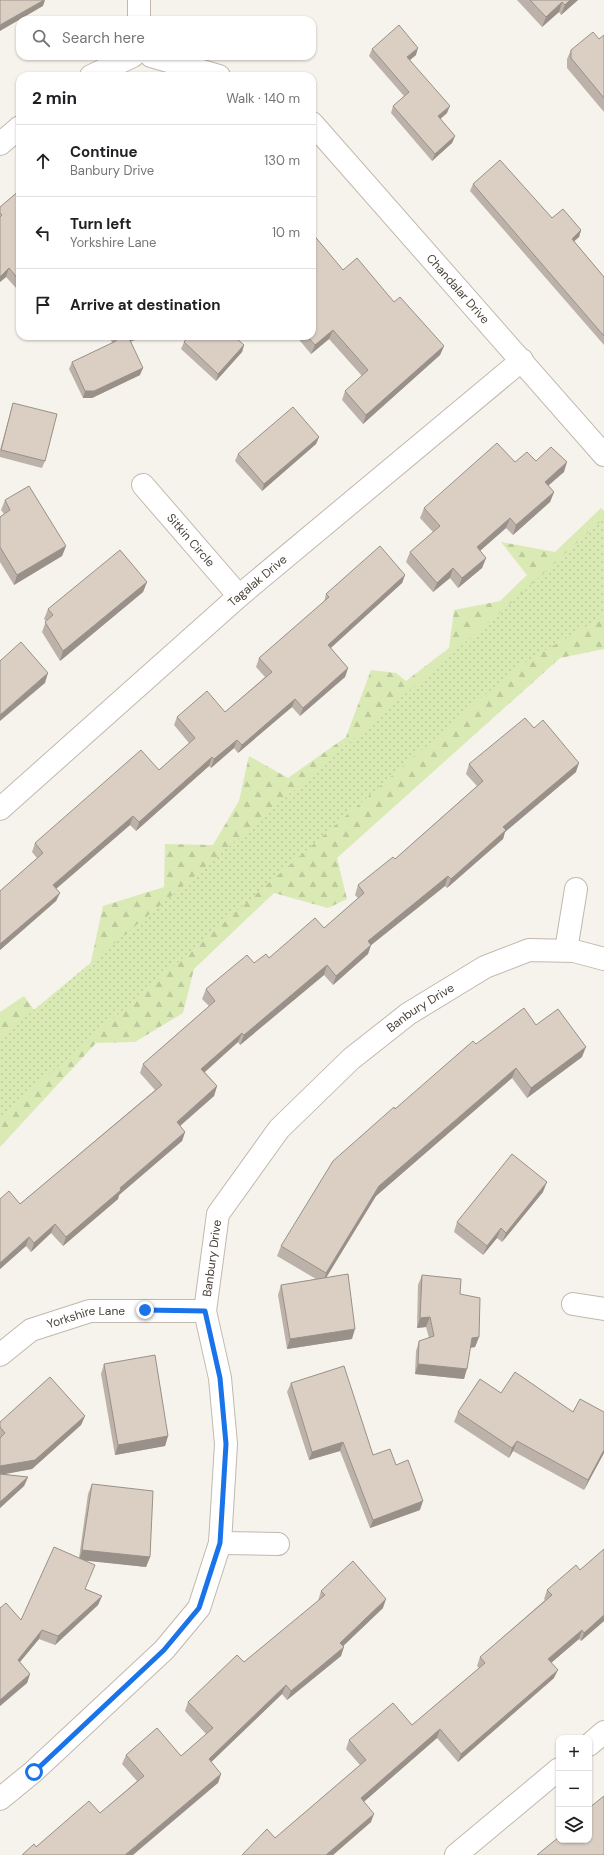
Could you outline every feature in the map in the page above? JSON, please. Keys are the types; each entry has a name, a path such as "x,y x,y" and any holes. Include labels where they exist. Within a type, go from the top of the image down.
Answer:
{"street":[{"path":"139,0 139,16"},
{"path":"100,72 125,60"},
{"path":"165,60 205,72"},
{"name":"Chandalar Drive","path":"316,128 604,455"},
{"path":"0,144 16,130"},
{"name":"Tagalak Drive","path":"0,809 239,596 522,360"},
{"name":"Sitkin Circle","path":"143,485 239,596"},
{"path":"566,950 576,889"},
{"name":"Banbury Drive","path":"0,1799 34,1772 164,1650 199,1608 220,1543 226,1444 220,1378 205,1311 218,1214 279,1129 350,1059 408,1014 485,967 529,950 566,950 604,959"},
{"path":"573,1304 604,1309"},
{"name":"Yorkshire Lane","path":"0,1355 31,1330 90,1311 205,1311"},
{"path":"220,1543 278,1544"},
{"path":"592,1742 604,1732"},
{"path":"456,1855 558,1771"}],"green space":[{"path":"601,508 604,511 604,649 560,658 337,858 347,899 328,908 274,893 194,969 183,1013 135,1042 96,1043 0,1147 0,1012 24,996 64,1052 87,980 103,906 164,887 165,844 213,845 239,801 249,756 288,778 346,737 371,670 396,673 406,681 449,648 454,610 500,601 527,575 501,542 555,552"},
{"path":"604,518 604,616 517,667 0,1117 0,1038 175,893 512,602"}],"building":[{"path":"0,0 44,0 0,25"},
{"path":"530,0 570,0 565,5 562,2 546,17"},
{"path":"399,25 418,48 407,57 450,106 438,116 455,136 435,154 393,106 409,92 372,49"},
{"path":"593,32 599,39 604,35 604,98 571,58 571,50"},
{"path":"500,160 552,218 563,209 581,230 572,239 604,277 604,336 473,184"},
{"path":"16,193 16,276 9,268 0,277 0,217 2,215 0,213 0,207"},
{"path":"316,238 343,270 357,258 394,302 400,297 444,346 366,415 345,391 368,370 333,330 315,345 311,340 316,340"},
{"path":"130,340 143,368 94,391 85,391 72,362 116,341"},
{"path":"186,340 238,340 244,345 218,374 184,342"},
{"path":"13,403 57,414 45,461 1,450"},
{"path":"293,407 319,437 264,484 238,454"},
{"path":"497,443 515,462 527,452 536,461 551,447 567,462 545,482 554,492 516,525 510,518 477,547 486,558 462,578 453,568 437,583 410,552 440,526 424,508"},
{"path":"29,486 66,546 17,575 0,547 0,517 10,510 5,500"},
{"path":"380,546 405,575 328,645 348,668 303,708 295,699 242,745 237,740 214,759 212,757 139,822 133,816 53,885 60,893 0,944 0,891 43,853 35,843 141,750 159,770 195,738 177,717 207,691 225,712 272,672 259,658 329,597 326,594"},
{"path":"120,550 147,582 63,651 45,622 53,615 48,609"},
{"path":"21,642 48,673 0,715 0,661"},
{"path":"525,718 534,728 543,720 579,763 503,827 506,830 451,879 448,876 368,941 371,945 336,976 327,965 244,1035 242,1033 201,1069 217,1086 177,1122 185,1132 120,1188 121,1190 66,1237 55,1224 34,1243 29,1237 0,1263 0,1199 9,1191 20,1204 162,1085 143,1064 215,1001 206,989 247,955 254,963 266,954 269,958 315,918 324,928 364,893 358,885 393,857 395,859 483,781 469,764"},
{"path":"524,1008 536,1025 558,1009 586,1047 531,1088 516,1068 379,1186 326,1273 281,1246 333,1161 394,1107 395,1109 473,1041 476,1044"},
{"path":"512,1154 547,1182 506,1233 501,1228 487,1246 457,1222"},
{"path":"348,1274 355,1329 290,1339 281,1285"},
{"path":"422,1275 461,1279 460,1294 480,1298 479,1337 472,1338 467,1369 418,1364 419,1341 434,1336 430,1317 420,1318"},
{"path":"155,1355 168,1436 118,1445 104,1364"},
{"path":"344,1366 373,1455 390,1449 396,1465 408,1460 423,1501 373,1520 343,1442 312,1452 291,1383"},
{"path":"515,1372 573,1412 580,1399 604,1412 604,1450 588,1480 517,1441 512,1448 458,1412 480,1379 501,1393"},
{"path":"50,1377 85,1416 35,1460 0,1466 0,1438 5,1433 0,1427 0,1422"},
{"path":"0,1474 28,1477 0,1502"},
{"path":"92,1484 153,1491 150,1557 82,1550"},
{"path":"54,1547 95,1565 85,1589 102,1596 58,1636 42,1630 18,1660 30,1674 0,1700 0,1608 6,1603 21,1620"},
{"path":"604,1549 604,1615 584,1633 582,1630 548,1659 558,1670 461,1754 440,1729 361,1798 374,1814 326,1855 242,1855 267,1829 275,1838 366,1760 349,1740 393,1703 412,1725 485,1663 480,1657 552,1595 547,1590 576,1565 580,1570"},
{"path":"353,1561 386,1599 340,1643 344,1647 291,1691 286,1685 209,1759 221,1774 125,1855 22,1855 34,1844 36,1847 89,1801 100,1813 144,1776 126,1755 157,1728 181,1756 213,1728 188,1702 237,1655 244,1662 325,1595 321,1591"},
{"path":"604,1796 604,1855 537,1855 556,1839 556,1843 592,1843 592,1806"}],"route":[{"path":"34,1772 164,1650 199,1608 220,1543 226,1444 220,1378 205,1311 145,1310"}]}
